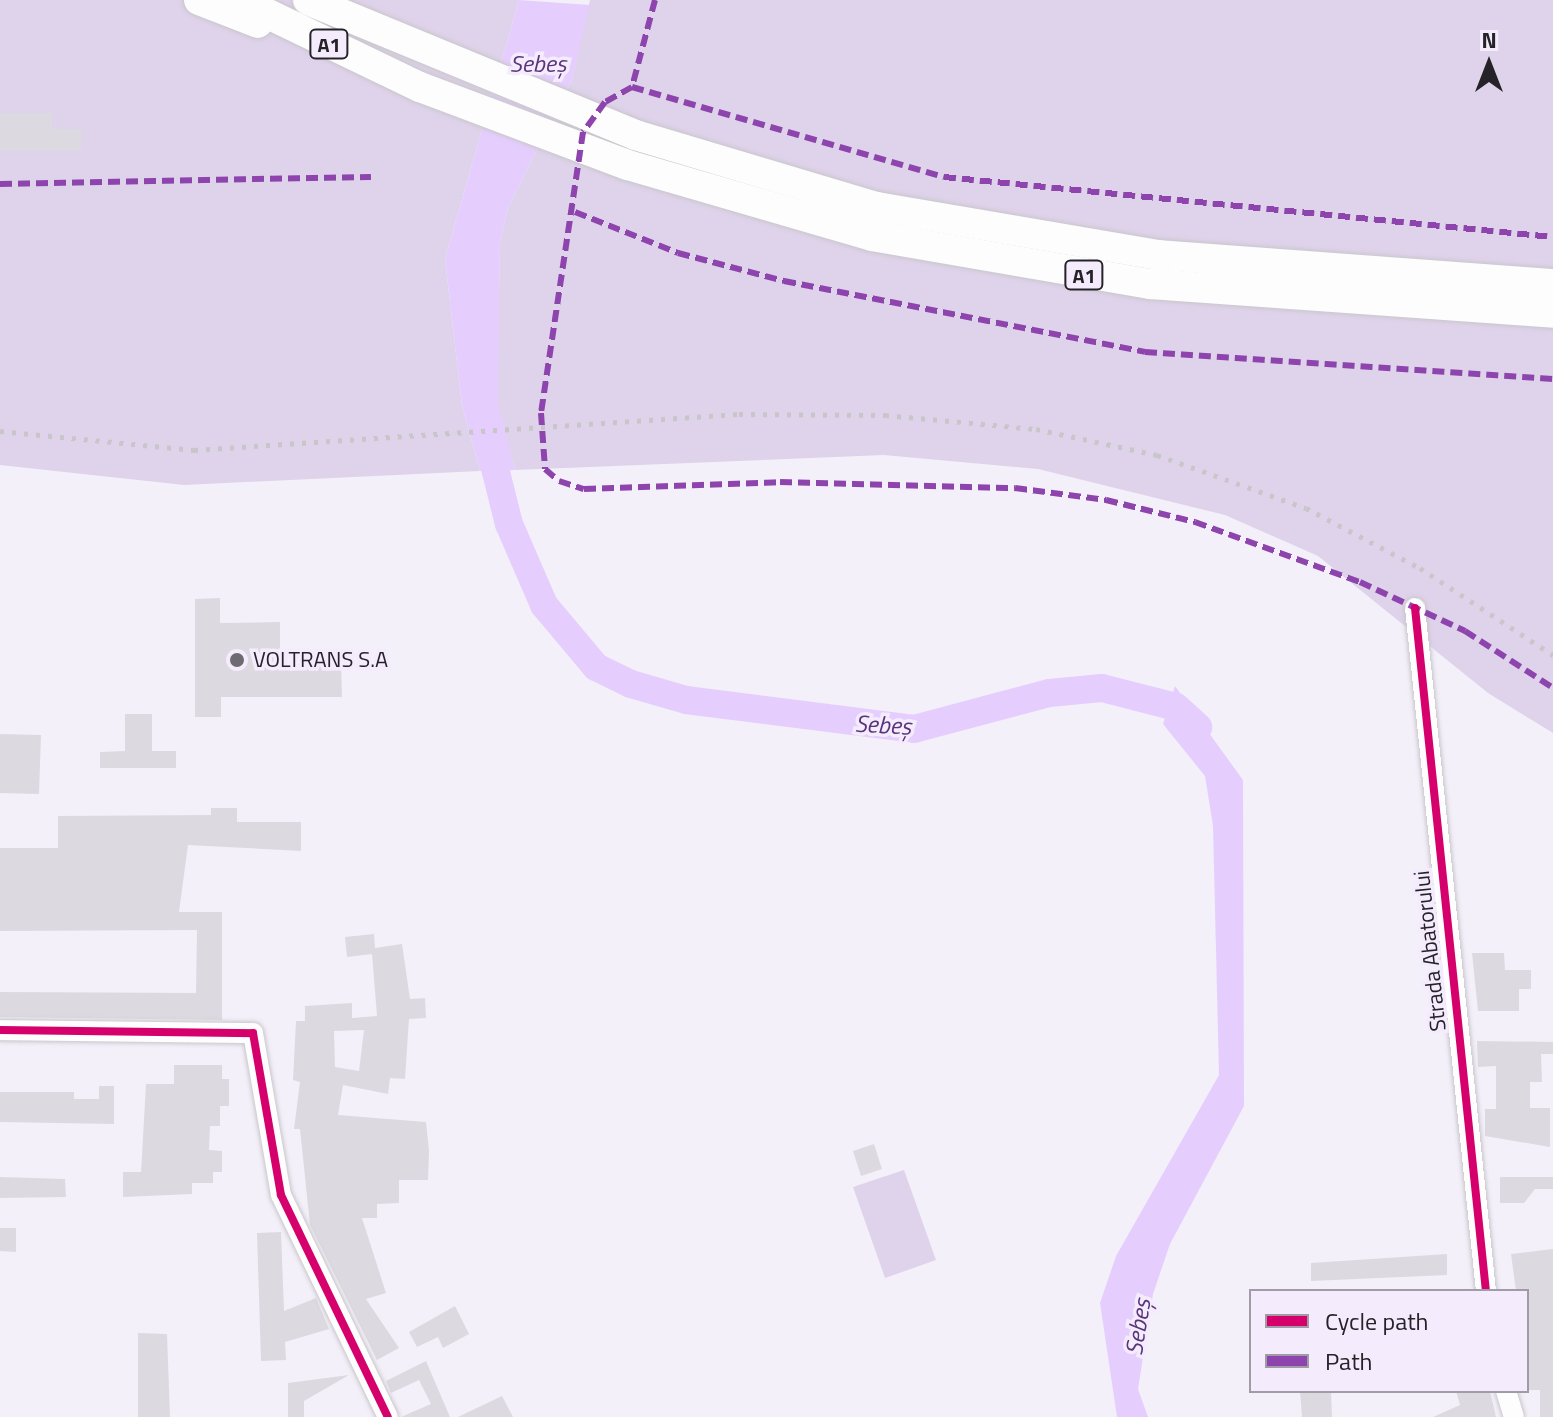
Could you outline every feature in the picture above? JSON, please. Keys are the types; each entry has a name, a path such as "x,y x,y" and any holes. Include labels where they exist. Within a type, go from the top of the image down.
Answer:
{"highway":[{"path":"199,0 363,72 420,87"},
{"name":"A1","path":"239,0 420,87 628,165 771,212 1054,270 1269,296 1553,313"},
{"name":"A1","path":"308,0 434,58 635,135 793,186 1060,242 1553,284"}],"street":[{"name":"Strada Abatorului","path":"1415,608 1486,1289"},
{"path":"0,1030 253,1033 281,1195 388,1417"},
{"path":"1507,1393 1514,1417"}],"shaded area":[{"path":"0,0 519,0 445,259 462,406 480,471 184,485 0,465"},
{"path":"590,0 1553,0 1553,733 1488,693 1318,556 1225,515 1038,469 884,455 515,470 497,403 500,242 508,208 572,79"},
{"path":"904,1170 936,1260 885,1278 853,1187"}],"water":[{"name":"Sebeș","path":"519,0 590,5 572,79 508,208 500,242 498,403 515,470 480,471 462,406 445,259"},
{"path":"1175,686 1243,780 1244,1106 1170,1244 1153,1294 1138,1389 1148,1417 1117,1417 1100,1303 1116,1256 1219,1075 1213,826 1205,776 1163,724"}],"building":[{"path":"0,113 52,113 52,129 81,129 81,151 0,151"},
{"name":"VOLTRANS S.A","path":"220,598 220,623 280,622 280,664 341,663 342,697 221,697 221,717 195,717 195,599"},
{"path":"125,714 152,714 152,751 176,751 176,768 100,768 100,752 125,751"},
{"path":"0,734 41,735 39,794 0,793"},
{"path":"211,808 237,808 237,822 301,822 301,851 188,845 179,912 222,912 222,1020 0,1017 0,992 196,993 197,930 0,931 0,848 58,848 58,816 211,815"},
{"path":"374,934 375,948 402,944 410,999 425,998 426,1018 409,1019 405,1079 390,1078 388,1094 343,1085 338,1115 426,1122 428,1180 399,1180 399,1203 377,1204 377,1218 362,1218 386,1293 366,1299 399,1348 377,1360 310,1225 300,1129 294,1129 300,1082 293,1080 296,1021 305,1021 305,1006 352,1003 352,1018 377,1016 372,954 347,957 345,937","holes":["364,1030 359,1071 335,1067 334,1031"]},
{"path":"1472,953 1504,953 1505,970 1531,970 1531,989 1519,989 1519,1011 1478,1011"},
{"path":"1477,1041 1553,1042 1553,1054 1541,1054 1542,1082 1530,1082 1530,1108 1550,1108 1550,1147 1485,1136 1485,1109 1496,1109 1496,1066 1478,1067"},
{"path":"174,1065 222,1065 222,1079 229,1079 229,1106 220,1106 220,1126 210,1126 209,1150 222,1151 222,1172 213,1172 213,1183 192,1183 192,1194 123,1197 123,1172 141,1172 146,1084 174,1084"},
{"path":"99,1086 114,1086 114,1124 0,1122 0,1092 74,1092 74,1099 99,1099"},
{"path":"874,1144 882,1169 861,1176 853,1151"},
{"path":"0,1177 65,1179 66,1197 0,1198"},
{"path":"1500,1177 1553,1177 1553,1189 1535,1189 1524,1203 1500,1203"},
{"path":"0,1228 16,1228 16,1252 0,1251"},
{"path":"281,1232 284,1311 316,1298 329,1329 285,1342 286,1360 261,1361 257,1233"},
{"path":"1553,1249 1553,1417 1540,1417 1540,1390 1529,1390 1529,1289 1516,1289 1511,1254"},
{"path":"1447,1254 1447,1275 1311,1281 1311,1263"},
{"path":"455,1306 469,1334 443,1348 438,1337 417,1347 409,1332"},
{"path":"138,1333 167,1334 170,1417 138,1417"},
{"path":"426,1361 450,1417 401,1417 431,1404 419,1380 391,1393 386,1381"},
{"path":"349,1375 304,1401 304,1417 288,1417 288,1383"},
{"path":"1300,1393 1331,1393 1332,1417 1302,1417"},
{"path":"1457,1393 1490,1393 1496,1417 1433,1417 1460,1405"},
{"path":"502,1396 513,1417 458,1417"}],"waterway":[{"name":"Sebeș","path":"487,436 509,524 544,605 596,667 631,684 686,700 914,729 1049,693 1102,688 1176,707 1198,727"}],"railway":[{"path":"0,431 194,450 739,414 885,415 1036,429 1157,455 1306,508 1420,568 1553,655"}],"marked path":[{"path":"655,0 632,87 605,102 583,132 541,413 545,469 559,481 584,489 780,482 1015,488 1106,500 1195,522 1360,582 1465,631 1553,688"},
{"path":"632,87 944,177 1553,237"},
{"path":"0,184 371,177"},
{"path":"575,212 678,253 784,281 1145,352 1553,379"}],"cycle path":[{"path":"1415,608 1486,1289"},
{"path":"0,1030 253,1033 281,1195 388,1417"}],"place":[{"name":"VOLTRANS S.A","path":"237,660"}]}
